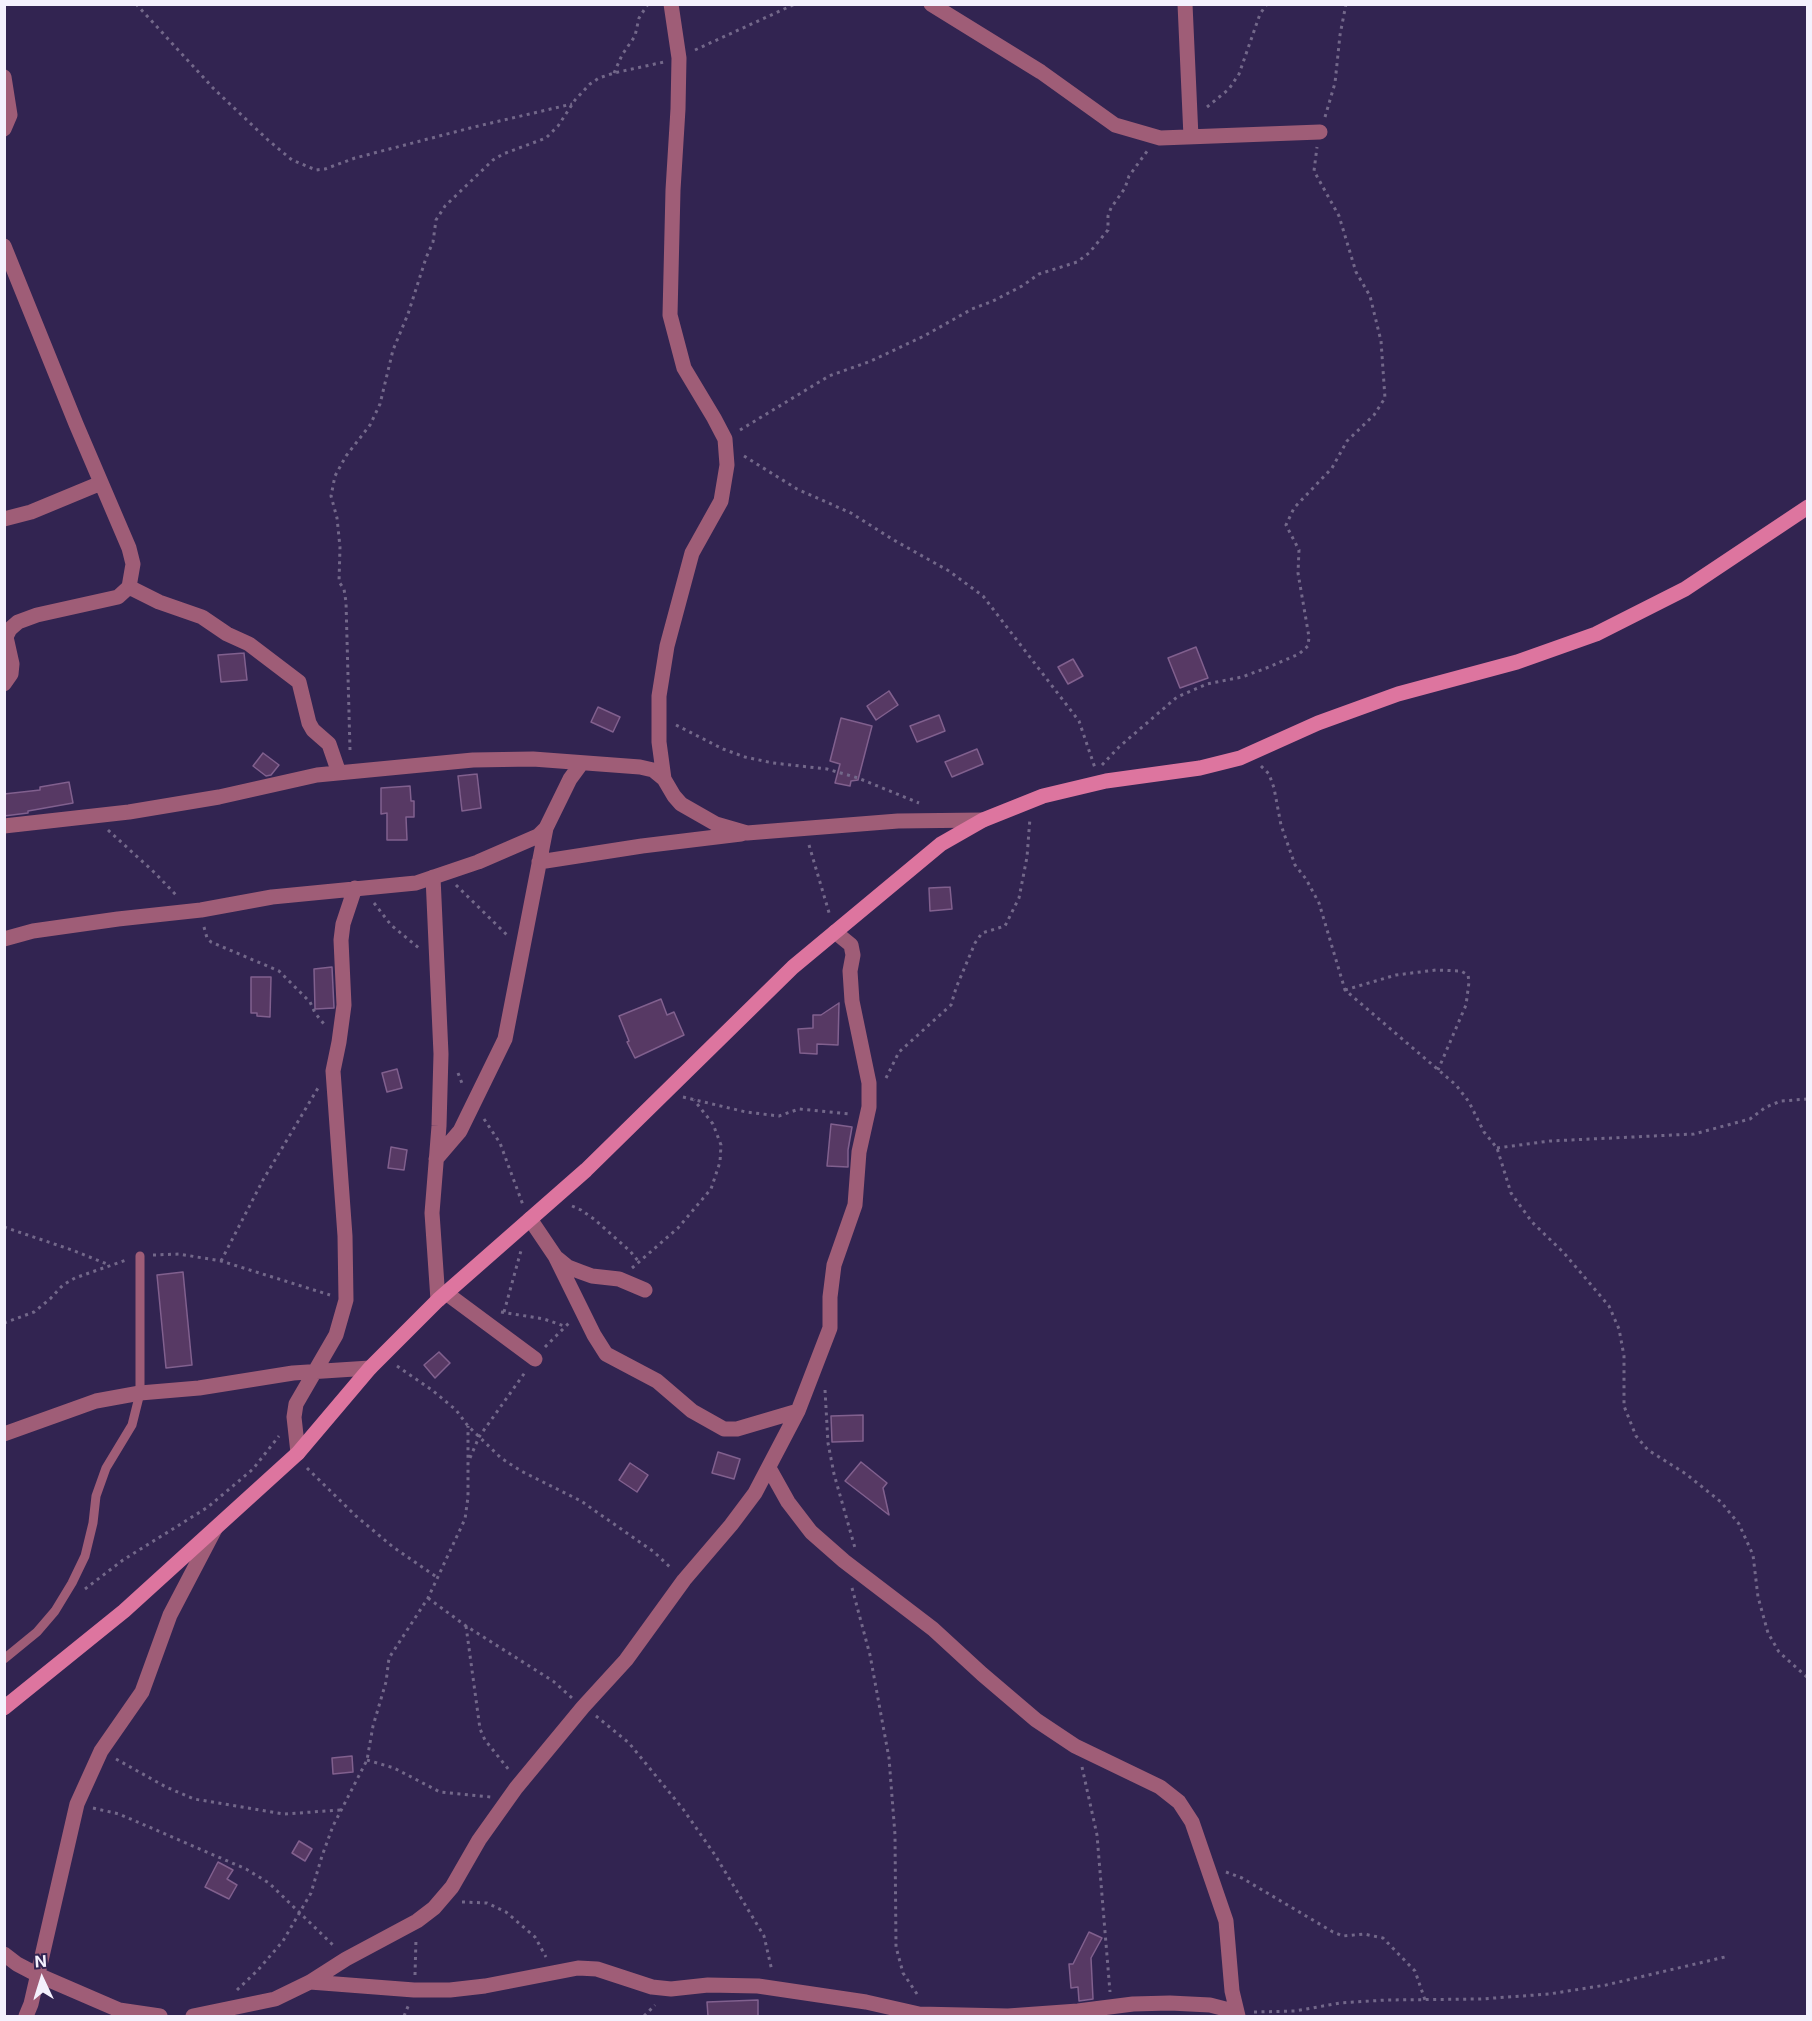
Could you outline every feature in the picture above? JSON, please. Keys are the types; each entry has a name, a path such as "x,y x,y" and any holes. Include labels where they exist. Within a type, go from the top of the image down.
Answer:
{"street":[{"path":"671,4 679,58 670,315 684,368 726,442 727,465 721,501 692,553 676,607 659,696 659,742 664,779 681,804 716,824 747,833"},
{"path":"932,4 1041,72 1115,125 1160,138 1191,130 1320,132"},
{"path":"1185,4 1191,130"},
{"path":"4,76 10,116 4,129"},
{"path":"4,246 129,548 133,564 129,587 118,597 37,615 18,622 10,629 6,637 12,674 4,684"},
{"path":"4,519 32,512 102,483"},
{"path":"4,1708 124,1611 296,1455 370,1368 442,1297 586,1170 793,967 941,844 983,820 1032,801 1106,781 1200,768 1240,758 1318,723 1398,694 1507,665 1596,634 1685,590 1808,507"},
{"path":"129,587 159,602 202,617 227,634 249,644 299,682 309,723 313,730 329,744 345,772"},
{"path":"4,826 93,816 219,797 317,775 473,760 533,759 647,768 664,779"},
{"path":"436,1159 460,1131 505,1039 546,828 570,779 581,764"},
{"path":"539,862 747,833 898,821 983,820"},
{"path":"4,939 33,931 196,911 273,897 416,883 478,862 529,841 546,828"},
{"path":"438,875 437,964 441,1054 439,1126 432,1213 442,1297"},
{"path":"296,1455 294,1417 296,1404 336,1335 346,1300 345,1236 333,1071 344,1005 343,924 359,888"},
{"path":"195,2016 275,2000 417,1921 434,1908 452,1887 479,1840 512,1794 626,1660 684,1580 731,1526 755,1493 798,1411 830,1328 830,1297 834,1265 855,1205 859,1152 868,1111 869,1083 852,1001 850,971 853,955 851,945 835,932"},
{"path":"524,1224 568,1267 592,1276 619,1279 645,1290"},
{"path":"555,1256 606,1354 657,1381 692,1411 724,1429 737,1429 798,1411"},
{"path":"442,1297 472,1312 535,1359"},
{"path":"4,1434 96,1401 140,1393 200,1388 293,1373 370,1368"},
{"path":"310,1982 414,1990 450,1990 485,1986 578,1968 597,1969 652,1987 671,1989 708,1985 758,1986 866,2002 919,2014 1008,2016 1133,2004 1180,2004 1210,2005 1237,2014 1226,1921 1192,1822 1179,1802 1160,1788 1075,1746 1036,1720 933,1629 844,1561 811,1532 788,1502 769,1467"},
{"path":"26,2016 38,1975 77,1804 101,1751 142,1692 170,1615 215,1529"},
{"path":"4,1954 38,1975 119,2010 160,2016"}],"lane":[{"path":"4,1659 37,1632 55,1611 72,1583 85,1556 93,1523 96,1497 106,1467 132,1425 140,1393 140,1256"}],"path":[{"path":"136,4 214,89 268,140 291,160 316,170 474,127 572,104"},
{"path":"614,73 622,55 635,36 639,18 648,4"},
{"path":"345,772 346,602 344,589 339,582 340,547 337,518 331,496 335,476 346,456 375,418 393,350 408,314 426,258 434,242 434,225 439,214 493,160 546,138 558,126 572,104 590,84 599,78 679,58 795,4"},
{"path":"1191,130 1204,108 1229,90 1239,74 1260,14 1267,4"},
{"path":"1160,138 1151,146 1129,176 1125,188 1111,208 1108,216 1108,230 1089,253 1077,262 1040,274 1022,286 972,309 924,336 871,361 829,376 726,442 797,489 851,513 949,571 983,597 1079,722 1097,772 1119,747 1177,697 1207,684 1242,677 1269,667 1299,654 1308,646 1309,637 1298,573 1299,550 1286,525 1294,508 1332,468 1347,441 1374,415 1385,398 1381,341 1371,296 1356,272 1338,216 1314,171 1320,132 1335,83 1346,4"},
{"path":"659,716 745,758 827,769 858,778 927,807"},
{"path":"1240,758 1262,766 1269,774 1281,825 1294,865 1306,879 1319,903 1345,990 1456,1085 1469,1102 1484,1132 1497,1148 1510,1193 1532,1222 1564,1254 1609,1306 1619,1329 1624,1356 1624,1406 1636,1436 1648,1450 1686,1474 1721,1502 1739,1524 1753,1555 1758,1597 1768,1633 1779,1652 1808,1678"},
{"path":"663,1093 746,1112 779,1116 799,1109 868,1111 899,1052 951,1005 975,943 982,933 1005,926 1019,898 1027,858 1032,801"},
{"path":"93,816 196,911 211,942 279,971 310,1002 315,1013 339,1042"},
{"path":"804,830 835,932"},
{"path":"438,875 523,950"},
{"path":"359,888 391,925 437,964"},
{"path":"1345,990 1396,975 1436,970 1461,971 1468,975 1466,1005 1438,1070"},
{"path":"221,1261 309,1101 333,1071"},
{"path":"1497,1148 1550,1141 1694,1134 1750,1119 1766,1107 1781,1101 1808,1099"},
{"path":"619,1279 678,1228 711,1189 720,1162 721,1145 713,1124 694,1100"},
{"path":"473,1103 501,1143 513,1174 524,1224 522,1252 504,1312"},
{"path":"553,1199 587,1214 630,1251 639,1262"},
{"path":"4,1227 108,1265"},
{"path":"4,1323 34,1312 63,1285 75,1278 140,1256 179,1254 221,1261 346,1300"},
{"path":"472,1312 504,1312 544,1319 565,1326"},
{"path":"382,1356 432,1390 456,1410 468,1426 501,1458 521,1471 581,1501 654,1552 684,1580"},
{"path":"824,1380 828,1443 834,1474 863,1574"},
{"path":"80,1592 123,1560 208,1507 253,1469 294,1417"},
{"path":"235,1991 258,1970 283,1941 311,1893 322,1856 367,1760 373,1726 386,1682 389,1658 428,1598 465,1519 469,1461 468,1426"},
{"path":"296,1455 356,1516 393,1547 438,1578"},
{"path":"844,1561 870,1655 889,1758 895,1835 896,1947 903,1973 918,1996 935,2015"},
{"path":"428,1598 466,1626 553,1681 629,1743 683,1809 715,1855 764,1936 777,1989"},
{"path":"367,1760 394,1768 440,1792 512,1794 508,1766 485,1740 480,1729 466,1626"},
{"path":"1075,1746 1086,1780 1097,1834 1112,2006"},
{"path":"101,1751 166,1787 194,1799 284,1814 342,1810"},
{"path":"77,1804 119,1814 246,1869 269,1883 346,1959"},
{"path":"1208,1865 1242,1878 1333,1932 1343,1936 1364,1934 1383,1938 1415,1971 1425,2000"},
{"path":"434,1908 470,1901 487,1903 506,1912 535,1937 554,1972"},
{"path":"404,2016 414,1990 417,1921"},
{"path":"1237,2014 1295,2011 1340,2003 1481,1999 1549,1994 1606,1985 1725,1957"}],"building":[{"path":"1196,647 1208,678 1180,688 1168,658"},
{"path":"244,653 247,680 221,682 218,655"},
{"path":"1073,659 1083,676 1068,684 1058,667"},
{"path":"889,691 898,705 876,720 867,706"},
{"path":"598,707 620,717 613,732 591,722"},
{"path":"939,715 945,731 917,742 910,726"},
{"path":"841,718 872,726 858,780 851,781 850,786 835,783 840,764 830,761"},
{"path":"977,749 983,764 952,777 945,762"},
{"path":"263,753 279,765 271,775 266,776 253,766"},
{"path":"477,774 481,808 462,811 458,776"},
{"path":"69,782 73,803 4,816 4,794 40,790 40,787"},
{"path":"410,786 411,801 414,801 414,817 406,817 407,840 387,840 387,813 381,814 381,788"},
{"path":"950,887 952,909 930,911 929,888"},
{"path":"332,967 334,1008 315,1009 314,969"},
{"path":"251,977 271,977 270,1017 251,1013"},
{"path":"661,999 667,1015 674,1012 684,1035 635,1058 619,1016"},
{"path":"839,1003 838,1045 817,1044 817,1054 800,1053 798,1029 813,1028 813,1015 821,1015"},
{"path":"397,1069 402,1088 387,1092 382,1073"},
{"path":"831,1124 852,1127 848,1167 827,1166"},
{"path":"391,1147 407,1150 404,1170 388,1168"},
{"path":"183,1272 192,1365 166,1368 157,1275"},
{"path":"439,1352 450,1363 435,1378 424,1365"},
{"path":"863,1415 863,1441 832,1442 831,1416"},
{"path":"718,1452 740,1459 734,1479 712,1473"},
{"path":"861,1462 887,1483 883,1488 889,1515 845,1481"},
{"path":"630,1463 648,1475 637,1492 619,1480"},
{"path":"352,1756 353,1772 333,1774 332,1758"},
{"path":"299,1841 312,1849 305,1861 292,1853"},
{"path":"218,1862 233,1870 227,1879 237,1885 229,1899 205,1887"},
{"path":"1089,1932 1102,1938 1091,1958 1093,1999 1079,2001 1078,1987 1071,1988 1069,1964 1073,1964"},
{"path":"758,2000 758,2016 708,2016 707,2002"}]}
